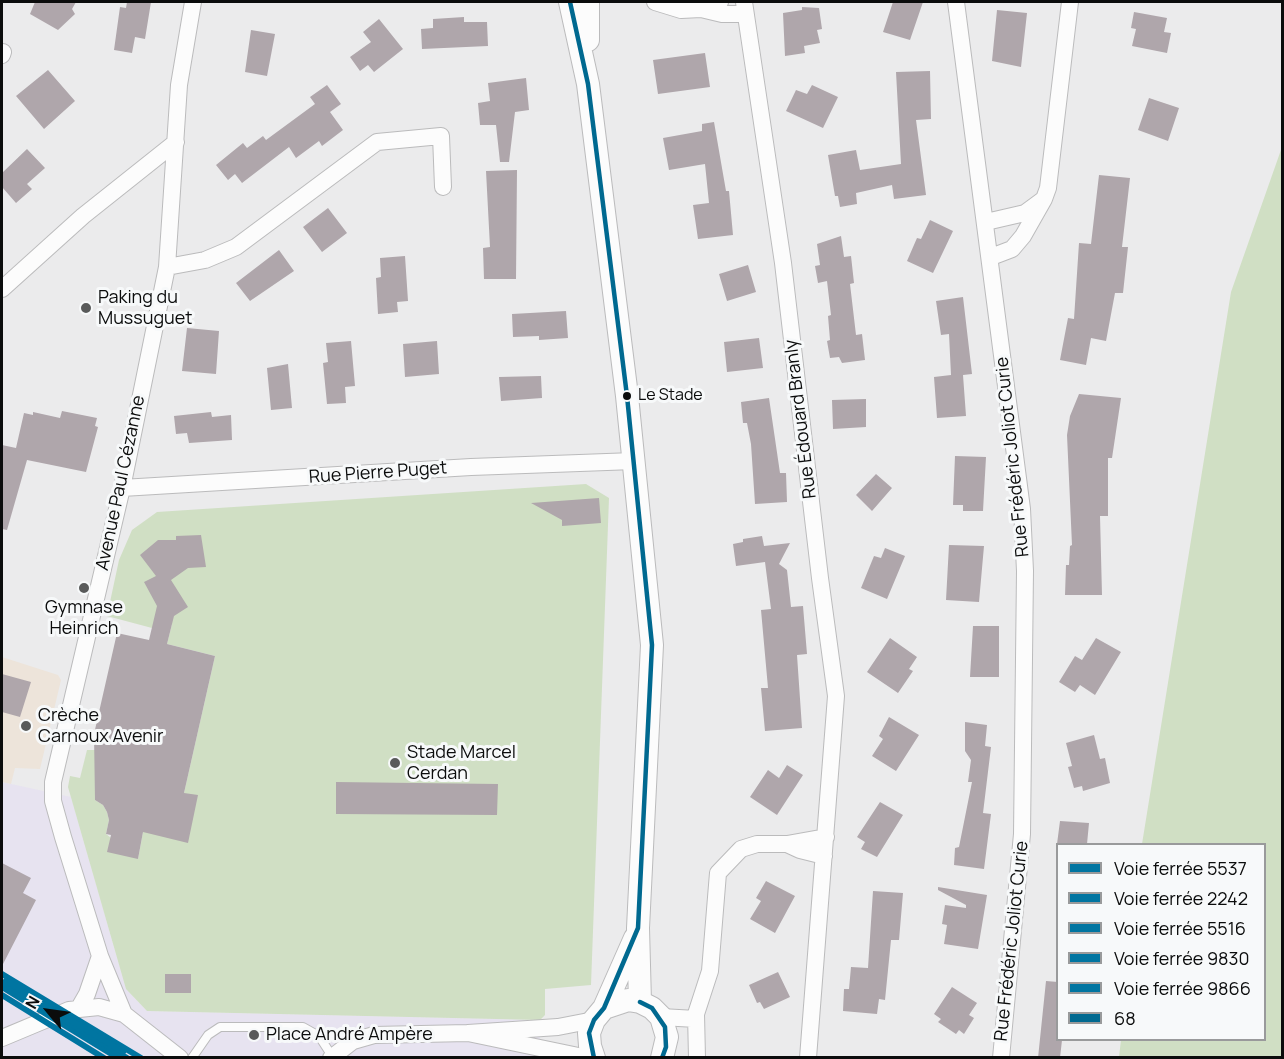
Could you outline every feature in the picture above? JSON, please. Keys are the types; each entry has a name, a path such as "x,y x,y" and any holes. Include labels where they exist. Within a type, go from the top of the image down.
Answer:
{"main road":[{"path":"570,2 588,84 634,461 652,645 638,928 640,1002"},
{"path":"588,2 588,84"},
{"path":"594,1058 589,1033 638,928"},
{"path":"599,1014 615,1002 640,1002 652,1008 661,1017 667,1037 662,1058"}],"street":[{"name":"Avenue Paul Cézanne","path":"124,1014 100,956 63,837 52,782 122,488 167,267 179,85 193,2"},
{"path":"655,2 681,10 701,9 722,14 745,8"},
{"path":"701,9 720,2"},
{"name":"Rue Frédéric Joliot Curie","path":"956,2 1022,509 1025,571 1022,834 1000,1058"},
{"path":"991,257 1012,249 1023,236 1048,188 1070,2"},
{"name":"Rue Édouard Branly","path":"745,8 783,263 836,696 808,1057"},
{"path":"167,267 205,260 236,247 377,142 441,136 442,187"},
{"path":"2,289 83,216 176,142"},
{"path":"986,222 1025,213 1044,199"},
{"name":"Rue Pierre Puget","path":"122,488 471,467 634,461"},
{"path":"696,1055 696,1019 710,971 718,873 741,849 757,844 787,844 826,837"},
{"path":"787,844 824,856"},
{"path":"79,1008 87,994 100,956"},
{"path":"2,1038 79,1008 99,1007 124,1014 180,1058"},
{"path":"332,1057 353,1041 374,1035 468,1033 558,1027 599,1014"},
{"path":"661,1017 696,1019"},
{"path":"468,1033 588,1058"},
{"path":"808,1057 815,1058"}],"lane":[{"path":"192,1058 208,1035 220,1027 303,1027 319,1036 332,1057"}],"shaded area":[{"name":"Crèche Carnoux Avenir","path":"2,657 58,675 61,680 40,769 15,768 11,784 2,782"},
{"path":"2,782 71,797 126,989 147,1011 540,1020 540,1057 2,1058"}],"green space":[{"path":"1282,147 1282,1057 1119,1057 1121,1041 1266,1041 1266,843 1142,843 1231,292"},
{"name":"Stade Marcel Cerdan","path":"586,484 609,498 591,985 545,989 545,1015 540,1020 147,1011 126,989 68,787 70,776 80,778 87,750 95,750 95,800 103,805 107,812 109,820 106,834 138,859 143,832 184,793 215,656 167,644 172,624 152,628 107,616 119,560 132,530 157,512"}],"building":[{"path":"35,2 76,2 72,9 75,14 58,30 30,14"},
{"path":"127,2 151,2 145,39 135,37 132,53 114,50 120,7 126,8"},
{"path":"893,2 923,2 910,40 883,32"},
{"path":"802,7 819,8 822,29 817,30 820,43 804,46 805,53 785,56 783,13 802,10"},
{"path":"997,10 1027,13 1021,67 992,61"},
{"path":"1134,12 1167,18 1164,32 1171,33 1167,53 1132,46 1136,29 1131,28"},
{"path":"464,17 464,22 487,22 488,46 422,49 421,29 433,28 433,19"},
{"path":"379,19 403,49 374,72 368,65 360,71 350,57 371,42 363,32"},
{"path":"251,30 275,34 267,76 245,72"},
{"path":"705,53 710,87 658,94 653,60"},
{"path":"48,70 75,101 44,129 16,96"},
{"path":"930,71 931,119 916,120 926,195 894,199 892,185 856,193 857,204 840,207 838,196 835,196 828,155 856,150 860,170 901,164 896,72"},
{"path":"526,78 529,110 515,112 509,162 500,162 496,125 480,125 478,103 490,101 488,83"},
{"path":"327,85 341,104 330,112 343,130 322,146 319,141 296,158 289,147 242,183 235,174 228,180 216,165 243,143 247,148 263,136 266,140 315,104 310,97"},
{"path":"812,85 838,97 823,128 786,111 796,90 807,94"},
{"path":"1149,98 1179,108 1168,141 1138,130"},
{"path":"714,122 726,191 729,191 733,235 698,239 693,205 709,203 705,164 669,170 663,138 702,131 702,124"},
{"path":"27,149 45,168 27,184 32,189 16,203 2,187 2,173"},
{"path":"517,170 516,279 484,279 483,248 490,247 486,171"},
{"path":"1099,175 1130,178 1122,247 1128,247 1123,293 1115,293 1106,341 1091,338 1086,365 1060,360 1068,318 1074,319 1079,243 1091,244"},
{"path":"328,208 347,233 322,252 303,227"},
{"path":"930,220 953,231 933,273 907,261 917,238 921,239"},
{"path":"841,236 844,257 851,256 854,283 850,284 856,335 862,334 865,360 842,363 839,357 830,358 827,341 830,340 828,316 831,315 827,281 818,283 815,266 820,265 817,244"},
{"path":"279,250 294,271 250,301 236,283"},
{"path":"405,256 408,301 397,302 398,312 378,314 376,278 381,277 380,258"},
{"path":"748,265 756,292 727,301 719,274"},
{"path":"963,297 972,374 963,375 966,416 937,418 934,377 951,375 949,334 941,335 936,301"},
{"path":"566,311 568,338 539,340 539,336 513,337 512,314"},
{"path":"187,328 219,331 216,374 182,371"},
{"path":"759,338 763,368 727,372 724,342"},
{"path":"351,341 355,386 345,387 346,403 327,404 323,363 328,362 326,343"},
{"path":"437,341 439,374 405,377 403,344"},
{"path":"288,364 292,408 271,410 267,368"},
{"path":"541,376 542,398 501,401 499,377"},
{"path":"1079,394 1121,398 1112,458 1108,458 1108,516 1100,516 1102,595 1065,595 1066,565 1069,565 1070,546 1072,545 1067,435 1070,416"},
{"path":"769,398 780,473 786,473 787,502 755,504 751,444 747,423 743,423 741,402"},
{"path":"866,399 866,427 833,429 832,400"},
{"path":"62,411 97,418 95,426 98,427 86,472 27,460 7,530 2,529 2,445 16,448 24,413 33,415 33,412 60,418"},
{"path":"211,412 212,417 231,415 232,440 189,443 187,433 176,434 174,416"},
{"path":"955,456 986,457 983,511 963,511 963,505 953,505"},
{"path":"876,474 892,488 872,511 856,495"},
{"path":"599,498 601,523 562,526 562,520 531,503"},
{"path":"201,535 206,567 188,568 171,580 188,607 174,616 167,644 215,656 184,793 198,795 188,843 143,832 138,859 107,852 111,835 106,834 109,820 103,805 95,800 94,734 117,633 149,640 157,606 144,582 156,576 140,555 158,540 176,540 176,536"},
{"path":"762,536 764,546 790,543 779,564 787,570 791,607 803,606 807,654 797,655 802,728 765,731 761,688 768,688 761,610 771,609 765,562 736,566 733,544 743,542 743,539"},
{"path":"949,545 984,546 979,602 946,600"},
{"path":"885,548 905,556 887,599 861,588 874,556 881,558"},
{"path":"973,626 999,626 999,677 970,677"},
{"path":"890,638 917,657 909,669 913,671 898,693 867,672"},
{"path":"1096,638 1121,652 1095,695 1080,685 1075,692 1059,682 1075,656 1082,660"},
{"path":"2,674 31,682 20,717 2,712"},
{"path":"889,717 919,735 896,771 872,756 883,739 879,736"},
{"path":"965,722 987,725 985,746 991,747 983,813 991,814 984,869 954,865 955,848 959,847 972,782 968,782 971,760 965,751"},
{"path":"1094,735 1100,759 1105,758 1110,783 1083,791 1082,786 1074,788 1068,767 1072,766 1066,743"},
{"path":"787,765 803,775 777,815 750,797 768,770 779,778"},
{"path":"336,782 498,784 497,815 336,814"},
{"path":"880,802 903,815 877,857 861,849 865,842 857,837"},
{"path":"1060,821 1089,823 1087,843 1057,843"},
{"path":"2,863 31,878 23,893 36,900 2,966"},
{"path":"766,881 795,896 775,933 750,919 761,901 756,898"},
{"path":"938,887 987,895 978,949 944,944 947,925 942,924 945,905 966,908 966,905 938,890"},
{"path":"873,891 903,893 899,940 891,940 885,1000 879,999 877,1014 843,1011 844,989 849,989 851,967 868,968"},
{"path":"778,972 790,997 764,1009 760,1002 757,1003 749,985"},
{"path":"165,974 191,974 191,993 165,993"},
{"path":"1046,981 1056,982 1056,1041 1062,1041 1060,1058 1038,1058"},
{"path":"952,987 977,1003 969,1015 974,1018 964,1034 959,1030 956,1034 938,1022 941,1019 934,1014"}],"rail line":[{"name":"5537","path":"2,974 141,1058"},
{"name":"9866","path":"6,981 123,1052"},
{"name":"9830","path":"2,982 127,1058"},
{"name":"2242","path":"2,987 118,1058"},
{"name":"5516","path":"2,995 104,1058"}],"transit line":[{"name":"68","path":"570,2 588,84 627,396 652,645 638,928 604,1008 594,1020 589,1033 594,1058"},
{"name":"68","path":"640,1002 652,1008 665,1027 666,1047 662,1058"}],"place":[{"name":"Paking du Mussuguet","path":"86,308"},
{"name":"Le Stade","path":"627,396"},
{"name":"Gymnase Heinrich","path":"84,588"},
{"name":"Crèche Carnoux Avenir","path":"26,726"},
{"name":"Stade Marcel Cerdan","path":"395,763"},
{"name":"Place André Ampère","path":"254,1035"}]}
